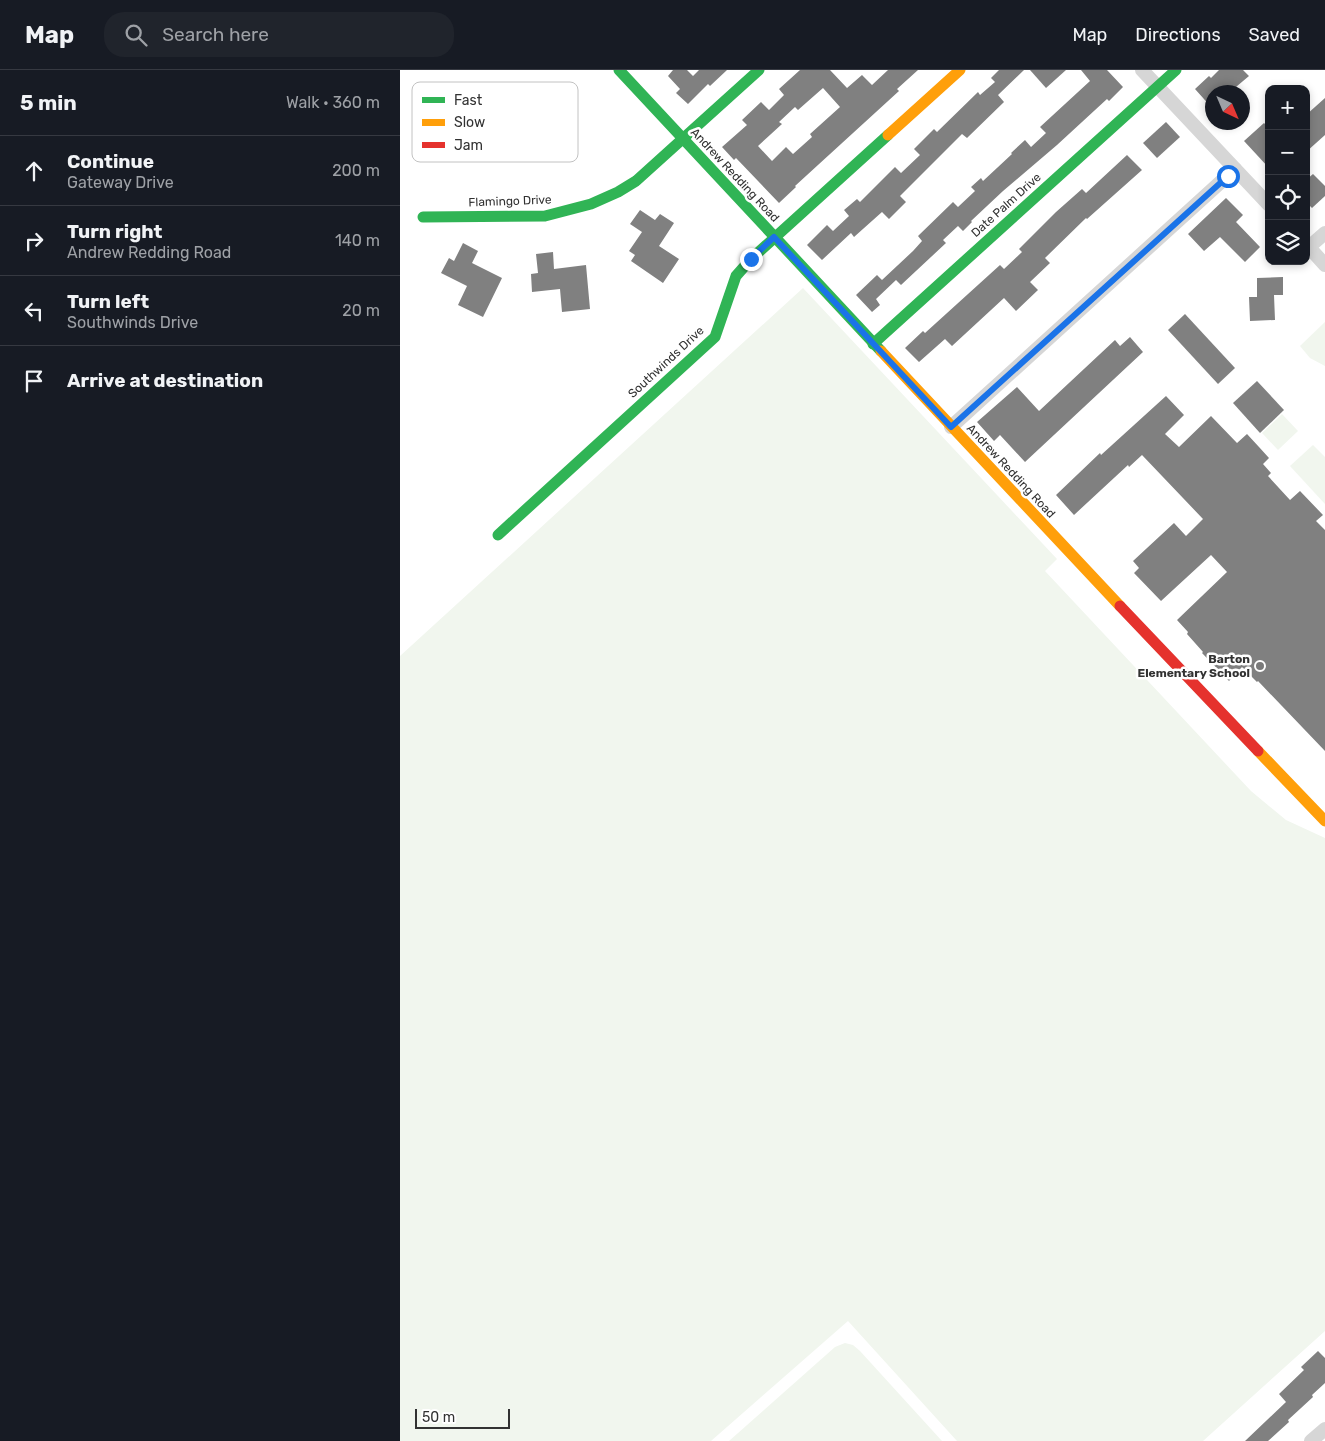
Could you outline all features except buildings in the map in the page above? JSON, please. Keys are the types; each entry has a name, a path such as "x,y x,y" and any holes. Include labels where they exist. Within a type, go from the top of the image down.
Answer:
{"street":[{"name":"Andrew Redding Road","path":"619,70 1037,519 1325,821"},
{"name":"Flamingo Drive","path":"423,217 545,216 573,210 618,192 636,181 760,70"},
{"name":"Southwinds Drive","path":"498,535 715,337 736,276 751,259 960,70"},
{"path":"1142,70 1265,201"},
{"name":"Date Palm Drive","path":"873,344 1176,70"},
{"path":"951,427 1235,169"},
{"path":"1310,244 1325,232"},
{"path":"1310,248 1325,265"},
{"path":"1311,1441 1325,1428"}],"shaded area":[{"path":"803,288 1057,559 1045,571 1251,791 1286,820 1325,838 1325,1331 1203,1441 957,1441 848,1321 711,1441 400,1441 400,656"},
{"path":"1325,322 1325,366 1310,358 1300,346"},
{"path":"1282,414 1298,431 1278,450 1262,433"},
{"path":"1313,445 1325,457 1325,504 1290,466"},
{"path":"845,1343 853,1345 860,1351 942,1441 729,1441 835,1347"}],"traffic: fast":[{"path":"619,70 881,351"},
{"path":"423,217 545,216 591,204 618,192 636,181 759,70"},
{"path":"873,344 1176,70"},
{"path":"498,535 715,337 736,276 751,259 888,135"}],"traffic: slow":[{"path":"888,135 960,70"},
{"path":"881,351 1120,606"},
{"path":"1258,751 1325,821"}],"traffic: jam":[{"path":"1120,606 1258,751"}],"place":[{"name":"Barton Elementary School","path":"1260,666"}],"route":[{"path":"751,259 774,237 951,427 1228,176"}]}
